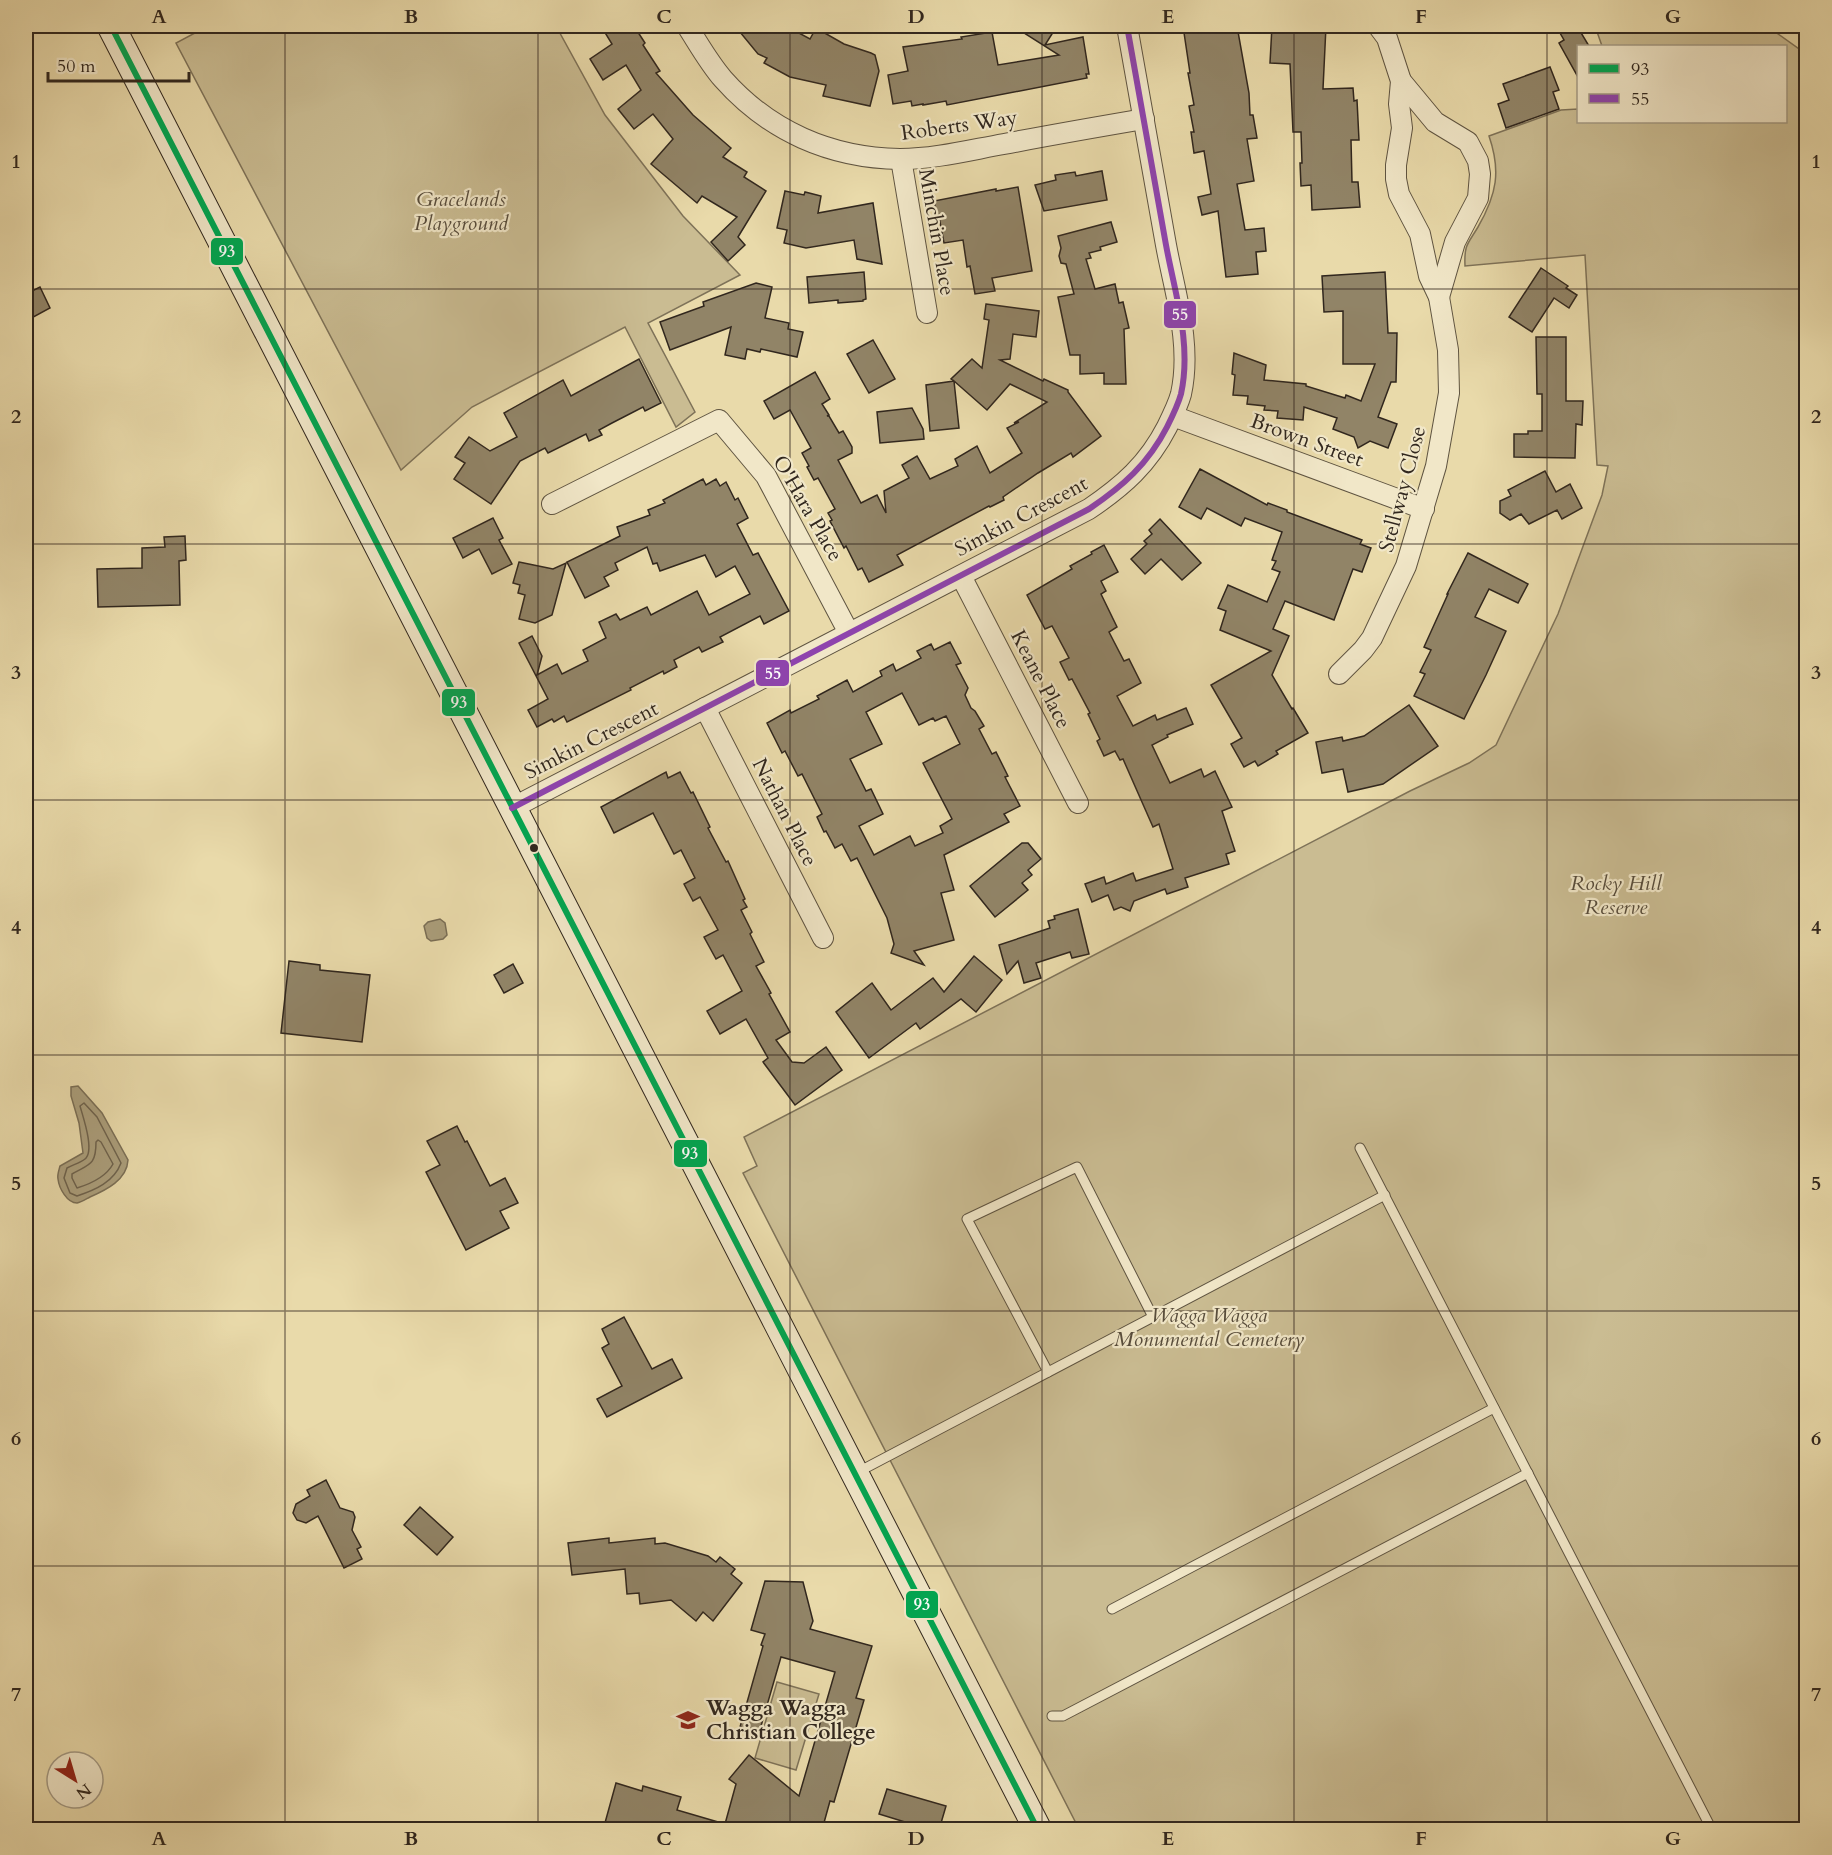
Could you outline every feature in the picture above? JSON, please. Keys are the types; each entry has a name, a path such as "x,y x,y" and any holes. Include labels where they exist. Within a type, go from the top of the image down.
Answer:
{"main road":[{"path":"111,26 1038,1830"}],"street":[{"name":"Roberts Way","path":"687,26 721,77 749,106 785,131 824,148 865,156 901,159 940,156 1143,118"},
{"name":"Simkin Crescent","path":"512,808 1089,509 1117,490 1141,467 1160,441 1181,394 1184,345 1181,314 1167,252 1127,26"},
{"name":"Stellway Close","path":"1378,26 1387,38 1401,81 1434,122 1468,142 1478,162 1480,174 1478,198 1455,242 1439,297"},
{"name":"Stellway Close","path":"1339,674 1363,650 1379,627 1406,566 1436,466 1449,393 1448,351 1439,297 1430,276 1420,234 1399,194 1396,179 1402,128 1399,104 1401,81"},
{"name":"Minchin Place","path":"901,159 927,313"},
{"name":"Brown Street","path":"1173,416 1424,509"},
{"name":"O'Hara Place","path":"552,504 720,420 766,476 849,633"},
{"name":"Keane Place","path":"962,576 1078,803"},
{"name":"Nathan Place","path":"705,708 823,938"}],"lane":[{"path":"1360,1148 1712,1830"},
{"path":"1048,1372 967,1219 1077,1167 1153,1317"},
{"path":"856,1473 1384,1195"},
{"path":"1113,1610 1494,1408"},
{"path":"1052,1716 1063,1716 1528,1473"}],"green space":[{"name":"Gracelands Playground","path":"208,26 556,26 605,115 683,216 740,275 648,323 695,412 676,427 625,327 472,407 401,470 176,43"},
{"path":"1595,26 1767,26 1806,54 1806,1829 1079,1829 743,1173 757,1166 744,1137 1410,791 1469,763 1496,745 1558,614 1602,495 1608,466 1597,465 1585,255 1465,266 1467,245 1493,193 1496,171 1489,136 1561,110 1577,109 1577,123 1787,123 1787,45 1602,45"},
{"path":"777,1682 819,1694 796,1770 755,1758"}],"water":[{"path":"440,919 445,923 447,935 443,939 431,941 427,938 424,926 428,922"},
{"path":"78,1086 102,1113 128,1160 120,1179 103,1191 77,1203 70,1201 64,1194 58,1176 60,1166 83,1153 79,1123 71,1096 71,1087"}],"building":[{"path":"601,26 634,26 660,71 656,73 693,115 731,148 723,157 747,172 744,177 766,191 738,237 745,245 728,261 711,242 737,217 702,196 697,203 651,164 673,139 653,114 634,129 618,109 641,90 626,65 603,80 590,59 612,44"},
{"path":"735,26 786,26 810,39 816,28 844,44 875,55 879,71 870,106 823,96 826,85 790,77 764,63 767,58 758,54"},
{"path":"1013,26 1057,26 1045,45 1083,37 1089,74 1086,74 1087,78 947,105 946,101 912,106 911,101 893,104 888,75 908,71 903,47 962,39 961,37 992,32 998,65 1059,55"},
{"path":"1183,26 1237,26 1249,93 1250,115 1253,115 1257,138 1247,139 1254,181 1237,184 1245,230 1264,228 1266,251 1256,252 1258,274 1226,277 1218,211 1202,215 1198,197 1211,194 1204,151 1194,153 1191,132 1194,132 1189,106 1194,105"},
{"path":"1272,26 1326,26 1323,89 1353,88 1354,101 1357,100 1359,140 1351,140 1352,182 1358,182 1360,207 1312,210 1311,185 1301,186 1301,132 1293,132 1290,64 1270,63"},
{"path":"1556,26 1577,26 1588,45 1577,45 1577,75 1559,43 1564,40"},
{"path":"1550,67 1559,90 1553,92 1559,109 1506,128 1498,104 1509,100 1503,84"},
{"path":"1102,171 1107,200 1044,211 1035,185 1056,180 1055,175 1075,172 1076,176"},
{"path":"1018,187 1032,271 992,278 995,291 975,294 970,266 967,267 963,240 944,243 934,201"},
{"path":"785,191 821,196 818,213 873,203 882,264 857,259 854,240 806,248 784,243 787,230 777,228"},
{"path":"1111,222 1117,242 1089,253 1091,258 1086,259 1095,289 1115,284 1119,303 1123,302 1129,328 1124,329 1126,384 1104,384 1104,373 1080,374 1080,355 1070,355 1058,297 1074,294 1066,264 1061,263 1059,256 1061,248 1058,236"},
{"path":"1541,268 1568,286 1566,288 1577,295 1569,308 1554,298 1532,332 1509,317"},
{"path":"864,272 866,299 863,301 838,303 838,300 809,303 807,277"},
{"path":"1385,272 1388,333 1397,333 1396,382 1391,382 1378,417 1397,424 1388,448 1370,441 1358,448 1354,437 1333,429 1337,418 1304,407 1303,420 1277,418 1278,411 1264,410 1265,406 1247,404 1248,396 1233,395 1234,353 1266,365 1264,380 1306,384 1306,386 1345,398 1346,395 1361,401 1375,364 1343,364 1343,311 1324,312 1322,276"},
{"path":"756,283 772,287 765,318 789,323 788,329 803,332 797,357 761,349 760,352 747,349 745,359 725,355 731,327 670,350 660,322 704,306 703,302"},
{"path":"40,287 50,308 26,321 26,294"},
{"path":"986,304 1039,311 1036,337 1013,334 1010,359 1000,360 1043,381 1044,379 1068,390 1101,436 1073,457 1071,453 1038,473 1003,497 1004,500 897,555 903,565 869,582 862,568 858,570 830,521 832,520 828,513 835,509 818,478 814,480 807,467 809,466 802,453 811,448 790,410 774,419 764,401 815,372 830,399 822,404 829,415 827,416 839,433 843,431 852,447 852,453 838,460 861,503 877,495 886,513 884,491 909,478 902,465 917,456 930,479 958,466 955,459 977,446 990,473 1022,453 1007,428 1047,402 1010,384 987,410 951,379 972,359 982,368 989,320 984,319"},
{"path":"1536,337 1566,337 1566,401 1583,401 1582,425 1576,424 1575,458 1514,457 1514,434 1542,431 1542,394 1537,394"},
{"path":"873,340 895,379 869,393 847,354"},
{"path":"639,359 661,403 645,411 643,407 612,423 599,430 602,435 589,441 586,434 548,453 545,448 520,461 491,504 454,479 465,463 455,457 469,437 490,451 517,437 504,413 563,380 571,396"},
{"path":"954,381 959,428 930,431 926,385"},
{"path":"912,408 923,429 924,439 880,443 877,412"},
{"path":"1200,469 1267,505 1268,503 1287,510 1287,512 1362,540 1360,544 1371,548 1362,572 1353,569 1334,620 1285,601 1273,629 1289,636 1272,675 1308,733 1276,751 1278,754 1258,766 1255,761 1244,767 1231,744 1242,738 1211,685 1271,651 1220,630 1226,611 1218,608 1228,585 1267,602 1280,572 1272,569 1276,561 1272,560 1282,532 1245,518 1241,526 1207,508 1201,519 1179,507"},
{"path":"1545,471 1556,492 1570,484 1582,508 1562,519 1557,510 1529,524 1521,514 1510,520 1500,513 1500,501 1511,496 1508,490"},
{"path":"703,479 706,485 716,479 720,486 726,482 735,500 738,498 748,518 737,524 753,555 758,553 789,611 764,624 760,616 720,637 723,642 702,652 699,647 674,660 677,667 664,674 663,671 567,722 564,716 537,727 528,710 548,699 519,643 532,636 542,656 537,675 557,664 562,674 588,661 583,650 606,638 599,622 616,614 620,620 647,607 651,615 697,591 709,615 750,594 735,566 716,577 705,555 660,571 657,563 653,564 647,547 615,563 618,570 604,577 609,586 585,598 567,562 620,536 617,527 650,515 648,510 665,503 663,500"},
{"path":"493,518 503,538 499,540 512,564 492,574 479,549 463,558 453,538"},
{"path":"1160,519 1201,563 1182,580 1161,559 1145,574 1131,559 1147,544 1144,541 1152,534 1149,530"},
{"path":"185,536 186,560 179,561 180,605 98,607 97,569 142,568 142,548 165,547 164,537"},
{"path":"1104,545 1118,572 1101,581 1106,591 1101,594 1117,627 1109,632 1124,661 1129,659 1141,683 1117,696 1133,726 1155,715 1157,720 1186,708 1193,724 1167,735 1168,737 1152,745 1170,783 1201,769 1204,777 1215,771 1232,807 1222,811 1235,851 1226,854 1229,864 1185,878 1188,887 1167,894 1165,889 1134,901 1130,911 1121,907 1114,910 1108,895 1092,902 1085,884 1104,877 1106,884 1133,873 1136,881 1173,869 1159,824 1153,827 1123,759 1120,760 1115,751 1104,756 1097,741 1100,739 1088,714 1090,713 1060,662 1069,658 1052,626 1045,629 1027,595 1072,569 1070,566"},
{"path":"1468,553 1528,584 1518,603 1489,589 1475,617 1506,631 1464,719 1414,696 1425,674 1420,672 1431,650 1424,647"},
{"path":"519,562 553,569 566,563 552,615 535,623 519,619 525,595 518,593 520,585 513,583"},
{"path":"950,642 961,663 956,665 968,688 965,695 984,726 979,729 992,754 996,752 1008,776 1005,777 1020,806 1004,814 1009,822 944,855 954,890 941,893 954,940 914,951 924,965 891,953 894,944 887,918 857,858 851,861 842,844 835,848 826,831 824,832 817,817 822,814 802,774 798,776 785,751 782,753 767,723 790,710 791,713 819,699 817,696 847,680 853,692 882,676 880,671 893,664 896,671 921,658 917,651 931,644 934,650","holes":["902,693 919,725 933,718 935,721 946,716 960,744 923,763 952,819 940,826 943,833 915,846 910,836 874,855 859,826 883,814 871,789 866,791 850,759 882,744 866,712"]},
{"path":"1409,705 1438,746 1383,784 1348,792 1343,769 1322,773 1316,742 1342,737 1343,741 1364,736"},
{"path":"666,772 668,778 680,772 691,793 693,792 710,827 708,828 726,862 728,861 745,899 743,900 747,907 741,910 764,962 756,966 790,1032 776,1040 792,1062 804,1063 826,1047 842,1070 795,1105 763,1062 768,1058 746,1019 720,1034 707,1011 742,991 723,955 716,959 704,937 718,930 700,897 693,901 684,884 695,878 681,850 674,854 653,813 614,833 601,807"},
{"path":"1022,843 1028,843 1041,859 1028,870 1032,875 1022,883 1028,890 995,917 970,886"},
{"path":"1078,909 1089,954 1072,958 1070,952 1036,963 1041,978 1024,983 1018,961 1007,974 999,945 1050,928 1048,921 1055,919 1054,916"},
{"path":"974,956 1002,980 976,1012 961,999 920,1029 916,1023 869,1058 836,1012 872,983 891,1010 933,978 944,992"},
{"path":"289,961 320,965 320,970 370,975 362,1042 281,1033"},
{"path":"513,964 523,983 504,993 494,975"},
{"path":"457,1126 490,1186 505,1178 518,1203 500,1211 509,1228 466,1250 426,1172 440,1165 427,1141"},
{"path":"624,1317 652,1369 672,1359 682,1378 607,1417 597,1399 622,1386 602,1348 609,1344 602,1329"},
{"path":"326,1480 340,1508 353,1512 355,1517 352,1530 361,1547 357,1549 362,1559 344,1568 318,1516 306,1523 297,1520 293,1513 296,1504 310,1496 307,1490"},
{"path":"420,1507 453,1537 437,1555 404,1525"},
{"path":"609,1538 609,1543 655,1538 655,1544 665,1543 708,1556 716,1562 720,1557 735,1569 731,1574 742,1583 713,1621 703,1612 696,1621 671,1600 640,1604 639,1593 627,1594 625,1569 572,1575 568,1543"},
{"path":"765,1581 803,1582 813,1621 810,1629 872,1646 856,1698 864,1700 834,1802 830,1801 822,1830 603,1830 616,1783 642,1791 643,1786 681,1797 677,1810 725,1824 736,1784 729,1779 749,1755 799,1796 835,1672 781,1657 759,1733 740,1727 763,1646 761,1645 765,1634 751,1630"},
{"path":"887,1789 946,1806 939,1830 931,1830 879,1814"}],"transit line":[{"name":"93","path":"111,26 1038,1830"},
{"name":"55","path":"512,808 1089,509 1124,483 1152,452 1167,427 1180,398 1185,357 1181,319 1127,26"}],"place":[{"name":"Wagga Wagga Christian College","path":"688,1720"}],"park label":[{"name":"Rocky Hill Reserve","path":"1616,895"},
{"name":"Wagga Wagga Monumental Cemetery","path":"1209,1327"}]}
